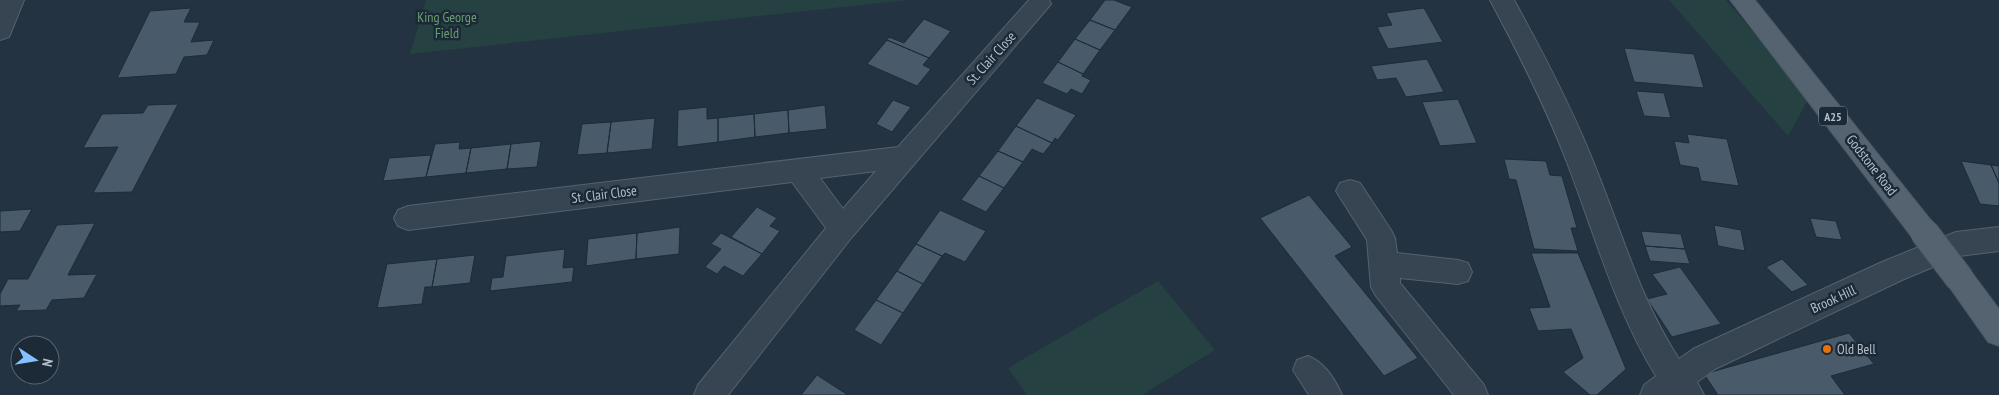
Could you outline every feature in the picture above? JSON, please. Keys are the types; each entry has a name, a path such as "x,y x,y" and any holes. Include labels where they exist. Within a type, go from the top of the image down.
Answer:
{"main road":[{"name":"Godstone Road","path":"1742,0 1924,232 1999,333"}],"street":[{"path":"0,31 12,0"},
{"path":"1502,0 1553,96 1648,337 1673,390"},
{"name":"St. Clair Close","path":"708,395 842,228 1039,4"},
{"name":"St. Clair Close","path":"408,218 903,157"},
{"path":"800,171 842,228"},
{"path":"1350,191 1381,238 1386,287 1473,395"},
{"name":"Brook Hill","path":"1673,390 1704,359 1892,271 1956,244 1999,239"},
{"path":"1384,264 1458,272"},
{"path":"1308,370 1327,395"}],"green space":[{"name":"King George Field","path":"426,0 908,0 410,54"},
{"path":"1669,0 1726,0 1809,98 1788,136"},
{"path":"1158,281 1215,350 1142,395 1027,395 1008,368"}],"building":[{"path":"1105,0 1114,0 1132,7 1115,30 1090,20"},
{"path":"191,8 184,22 200,22 191,42 214,40 207,55 184,57 176,74 117,78 150,11"},
{"path":"1424,8 1443,42 1388,49 1377,27 1392,25 1386,13"},
{"path":"924,19 951,31 929,58 887,40 889,37 904,43"},
{"path":"1090,20 1115,30 1100,50 1075,39"},
{"path":"1075,39 1100,50 1083,74 1058,62"},
{"path":"887,40 929,58 923,65 931,69 917,86 867,64"},
{"path":"1624,48 1694,54 1704,88 1634,82"},
{"path":"1427,59 1444,92 1406,97 1396,78 1377,80 1371,66"},
{"path":"1058,62 1091,80 1082,94 1071,89 1067,94 1042,83"},
{"path":"1636,91 1664,93 1671,118 1644,116"},
{"path":"1037,98 1076,115 1058,140 1055,138 1052,143 1016,126"},
{"path":"1458,99 1477,143 1440,146 1422,102"},
{"path":"893,100 911,107 892,132 876,124"},
{"path":"178,104 132,192 93,193 118,147 83,148 102,114 143,113 148,105"},
{"path":"825,105 827,129 789,133 788,110"},
{"path":"707,107 707,119 718,118 718,142 677,147 678,110"},
{"path":"788,110 789,133 755,137 754,114"},
{"path":"754,114 755,137 718,142 718,118"},
{"path":"655,118 652,149 607,153 611,122"},
{"path":"611,122 607,153 577,155 582,124"},
{"path":"1016,126 1052,143 1043,154 1032,149 1023,162 998,151"},
{"path":"1687,134 1727,139 1739,186 1701,181 1698,168 1680,165 1674,141 1689,143"},
{"path":"541,141 537,167 507,169 511,144"},
{"path":"460,142 459,149 471,148 466,173 426,177 435,144"},
{"path":"511,144 507,169 466,173 471,148"},
{"path":"998,151 1023,162 1004,188 979,176"},
{"path":"431,155 426,177 383,181 389,158"},
{"path":"1504,159 1546,161 1550,175 1562,176 1577,228 1571,228 1578,251 1534,249 1516,180 1509,179"},
{"path":"1961,161 1991,165 1999,183 1999,206 1980,204"},
{"path":"1991,165 1999,166 1999,183"},
{"path":"979,176 1004,188 986,212 961,200"},
{"path":"1309,195 1352,247 1335,256 1418,358 1384,376 1260,218"},
{"path":"757,207 777,218 770,226 780,231 762,254 731,237"},
{"path":"32,209 20,231 0,232 0,211"},
{"path":"940,210 986,231 965,262 945,253 942,256 916,244"},
{"path":"1810,218 1836,221 1842,240 1816,237"},
{"path":"95,223 68,275 97,274 84,298 52,300 46,310 16,311 20,305 0,306 0,294 8,279 28,279 57,225"},
{"path":"1714,225 1741,230 1745,251 1718,246"},
{"path":"680,227 679,254 636,259 637,233"},
{"path":"1641,231 1681,234 1685,249 1645,246"},
{"path":"637,233 636,259 586,266 588,239"},
{"path":"721,233 762,254 743,276 724,266 717,274 705,267 721,249 711,244"},
{"path":"916,244 942,256 923,284 897,271"},
{"path":"1645,246 1685,249 1690,264 1650,261"},
{"path":"565,249 563,268 574,267 572,282 490,291 492,278 503,277 506,256"},
{"path":"1531,253 1578,253 1626,369 1597,395 1590,395 1563,372 1583,358 1571,329 1538,331 1529,308 1550,307"},
{"path":"475,255 470,283 432,287 437,259"},
{"path":"437,259 432,287 425,287 422,304 377,308 387,264"},
{"path":"1782,259 1808,285 1792,292 1766,267"},
{"path":"1680,267 1721,324 1672,337 1647,299 1667,294 1652,274"},
{"path":"897,271 923,284 903,313 876,300"},
{"path":"876,300 903,313 881,345 854,330"},
{"name":"Old Bell","path":"1849,333 1874,364 1831,376 1845,395 1718,395 1704,374"},
{"path":"817,375 848,395 801,395"}],"place":[{"name":"Old Bell","path":"1827,349"}]}
